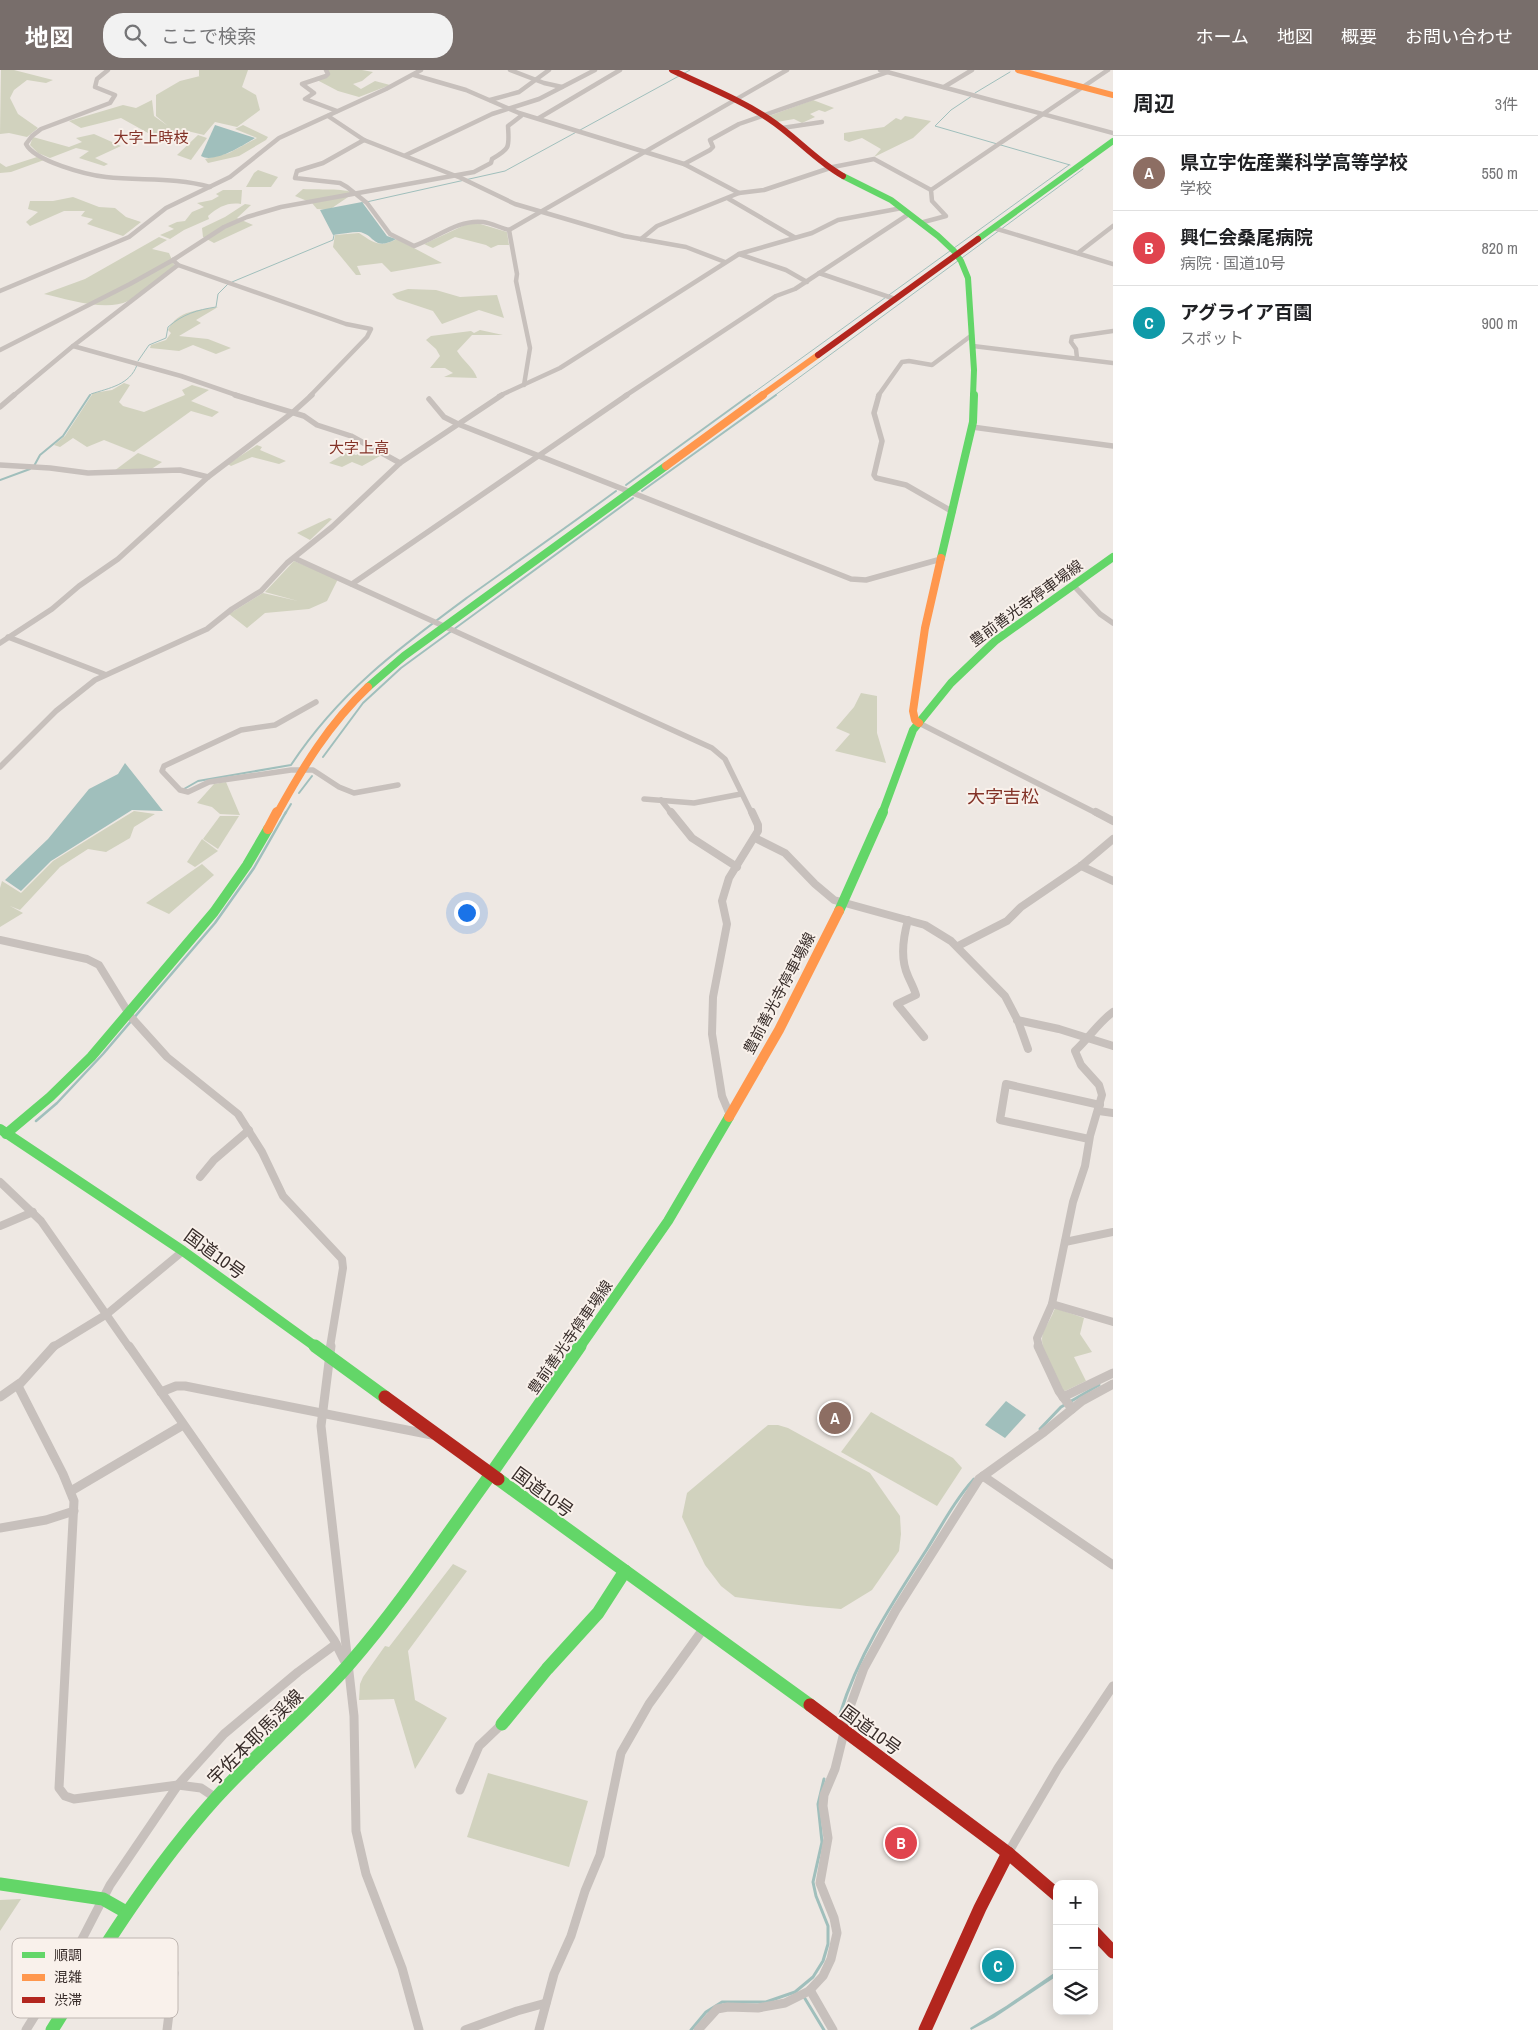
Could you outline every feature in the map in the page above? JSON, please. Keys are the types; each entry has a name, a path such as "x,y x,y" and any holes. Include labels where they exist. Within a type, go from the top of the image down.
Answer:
{"main road":[{"path":"1018,70 1113,95"},
{"path":"678,73 765,116 782,128 828,169 891,200 956,255 968,278 974,346 975,396 972,427 925,628 913,711 915,720 919,723"},
{"path":"2,1134 76,1073 131,1017 223,900 247,865 319,740 361,693 404,656 629,492 890,297 999,229 1113,141"},
{"name":"豊前善光寺停車場線","path":"491,1474 668,1221 730,1115 778,1030 844,902 888,803 910,738 919,723 972,660 995,641 1113,557"},
{"name":"国道10号","path":"2,1134 183,1251 329,1356 845,1731 1008,1852 1053,1891"},
{"name":"宇佐本耶馬渓線","path":"109,1938 126,1912 188,1830 255,1756 317,1698 347,1666 397,1603 491,1474"},
{"path":"502,1724 547,1669 598,1613 625,1572"},
{"path":"925,2030 980,1908 1008,1852"},
{"path":"1,1882 103,1899 126,1912"},
{"path":"1098,1936 1113,1952"},
{"name":"宇佐本耶馬渓線","path":"52,2030 59,2018"}],"street":[{"path":"108,70 97,77 94,83 95,87 115,95 110,104 39,130 26,144 29,150 43,158 106,177 123,176 170,180 210,187"},
{"path":"326,70 328,74 326,76 302,84 314,93 305,99 337,111"},
{"path":"0,291 121,241 166,208 220,183 241,170 279,138 421,70"},
{"path":"510,70 535,79 539,86"},
{"path":"522,91 549,70"},
{"path":"406,155 492,114 539,99 595,70"},
{"path":"539,118 620,70"},
{"path":"364,140 323,163 300,170 294,177 340,183 357,193 366,202 390,234 414,246 459,224 485,222 509,230 787,70"},
{"path":"880,70 1113,133"},
{"path":"944,87 972,70"},
{"path":"920,223 946,216 932,202 930,197 931,190 1108,70"},
{"path":"684,164 712,148 710,140 740,124 889,72"},
{"path":"414,75 467,91 521,116 539,118 684,164 739,193"},
{"path":"490,100 539,86 562,87"},
{"path":"328,116 364,140 461,178 515,204 641,239 686,248 725,262"},
{"path":"0,350 173,260 224,227 247,217 281,207 357,193 461,178 479,170 508,149 510,145 508,126 521,116"},
{"path":"782,128 822,122"},
{"path":"641,239 657,226 729,199 739,193 764,190 828,169 874,159 931,190"},
{"path":"729,199 794,237"},
{"path":"0,766 56,711 104,674 137,662 207,630 232,609 262,592 294,558 332,527 400,463 496,398 560,368 739,254 812,232 838,220 906,211"},
{"path":"352,584 702,344 776,296 807,282 906,211"},
{"path":"1078,253 1113,226"},
{"path":"999,229 1113,264"},
{"path":"509,230 517,274 516,281 530,348 524,385"},
{"path":"739,254 786,270 807,282"},
{"path":"0,643 52,609 79,586 118,559 208,477 292,413 320,388 328,376 367,337 372,329 346,324 178,265 173,260"},
{"path":"0,407 73,346 178,265"},
{"path":"819,273 890,297"},
{"path":"1077,358 1076,349 1071,342 1072,337 1113,331"},
{"path":"953,512 906,485 876,478 874,475 882,441 874,413 880,392 902,362 909,361 932,365 972,335"},
{"path":"73,346 181,376 198,384 311,419 317,425 351,436 400,463"},
{"path":"974,346 1113,363"},
{"path":"429,399 444,417 458,424 851,579 866,580 941,558"},
{"path":"972,427 1113,446"},
{"path":"0,465 50,468 88,474 170,469 208,477"},
{"path":"294,558 716,750 727,762 741,794 758,825 755,838 729,878 722,901 728,924 713,997 712,1034 722,1096 730,1115"},
{"path":"1074,586 1100,614 1113,623"},
{"path":"8,637 104,674"},
{"path":"316,702 275,725 248,728 233,733 162,768 180,790 188,792 209,782 302,769 313,770 339,787 354,794 398,785"},
{"path":"919,723 1113,821"},
{"path":"644,799 694,803 741,794"},
{"path":"661,800 692,838 737,867"},
{"path":"755,838 785,853 822,891 834,900 908,920 935,930 958,946 1005,996 1018,1020 1028,1049"},
{"path":"958,946 1007,921 1022,907 1081,866 1113,839"},
{"path":"1081,866 1113,880"},
{"path":"908,920 903,946 904,961 907,974 916,994 897,1004 924,1037"},
{"path":"0,940 87,959 97,963 131,1017 168,1057 196,1082 231,1107 249,1130 283,1196 342,1259 343,1268 321,1414 321,1431 354,1716 354,1794 357,1844 366,1874 402,1968 419,2030"},
{"path":"1072,1409 1063,1397 1037,1344 1037,1338 1052,1304 1073,1202 1085,1166 1089,1140 1100,1108 1102,1094 1099,1085 1087,1073 1075,1054 1076,1048 1089,1038 1101,1021 1113,1012"},
{"path":"1018,1020 1037,1023 1113,1046"},
{"path":"1089,1140 1000,1120 1006,1084 1113,1113"},
{"path":"200,1177 214,1160 249,1130"},
{"path":"0,1182 33,1212 107,1314 336,1644 347,1666"},
{"path":"0,1226 33,1212"},
{"path":"1065,1242 1113,1232"},
{"path":"0,1398 20,1383 56,1344 107,1314 183,1251"},
{"path":"1052,1304 1113,1322"},
{"path":"1063,1397 1113,1373"},
{"path":"20,1383 19,1390 71,1490 74,1511 60,1788 62,1795 66,1798 74,1799 178,1785 200,1788 216,1798"},
{"path":"698,2030 718,2010 728,2007 753,2009 772,2007 794,1999 810,1990 824,1976 837,1942 837,1926 820,1884 828,1838 823,1806 824,1795 835,1768 858,1684 867,1662 928,1558 972,1489 983,1476 1090,1396 1113,1384"},
{"path":"161,1392 176,1386 186,1386 438,1436"},
{"path":"71,1490 183,1425"},
{"path":"983,1476 1113,1565"},
{"path":"0,1528 46,1520 74,1511"},
{"path":"539,2030 554,1974 571,1936 585,1891 600,1855 621,1753 628,1738 661,1685 704,1628"},
{"path":"83,1938 126,1861 178,1785 210,1747 298,1672 336,1644"},
{"path":"1008,1852 1058,1768 1113,1686"},
{"path":"460,1790 479,1746 502,1724"},
{"path":"810,1990 833,2030"},
{"path":"465,2030 517,2010 546,2004"},
{"path":"26,2030 33,2018"}],"green space":[{"path":"1,70 14,70 53,80 46,83 27,80 14,90 10,98 18,114 38,128 27,137 9,133 0,134"},
{"path":"199,70 248,70 242,87 256,95 260,110 237,127 215,122 204,135 179,129 185,131 166,143 121,118 81,128 69,121 123,105 136,108 152,100 154,116 168,126 156,116 156,95 180,81 200,76"},
{"path":"328,70 362,70 373,72 362,81 353,84 361,89 375,81 390,85 359,97 338,91 317,80 324,78"},
{"path":"813,100 834,108 825,112 819,110 810,114 815,117 802,123 794,119 777,122 769,116"},
{"path":"905,116 931,121 913,138 874,157 881,149 862,138 849,142 844,140 844,133 884,127 896,118 901,120"},
{"path":"243,125 268,137 239,156 208,163 205,159 229,153 257,138 235,129"},
{"path":"94,134 121,146 95,158 108,164 104,166 79,158 89,151 76,148 50,158 38,153 30,145 33,137 69,147 82,142 76,138"},
{"path":"198,135 207,138 191,160 177,155"},
{"path":"37,157 44,160 11,172 0,173 0,163 6,167"},
{"path":"258,170 278,177 271,187 246,187 254,173"},
{"path":"303,189 350,191 354,193 329,210 317,209 312,203 295,196"},
{"path":"223,190 242,190 241,204 232,204 219,208 208,216 209,219 184,230 170,239 160,235 174,229 168,226 185,221 192,212 204,207 197,203 212,200 219,196 216,194"},
{"path":"73,197 99,207 115,208 126,217 141,222 123,236 87,224 93,219 81,216 85,211 64,211 30,226 26,222 38,212 28,209 30,201 53,201"},
{"path":"245,204 251,205 237,218 253,225 214,243 203,237 202,228 225,217"},
{"path":"477,223 507,232 509,245 498,245 491,248 455,237 433,248 424,244 467,224"},
{"path":"359,233 381,244 397,239 442,263 391,272 382,263 357,266 361,275 356,275 333,247 335,235"},
{"path":"159,237 167,240 152,249 169,253 175,267 146,290 128,301 119,304 98,305 44,294 85,279"},
{"path":"408,289 436,290 460,297 497,295 504,318 479,310 442,324 433,311 397,299 392,294"},
{"path":"218,307 196,320 201,323 179,336 208,339 231,348 216,354 193,345 179,351 150,348 151,345 166,340 171,333 168,330 177,318 197,310"},
{"path":"480,330 503,335 472,335 457,351 477,378 444,377 453,373 445,368 430,368 440,356 436,349 426,340 431,336 471,331 474,333"},
{"path":"124,383 130,385 119,402 123,406 144,412 185,395 182,390 192,385 209,390 191,401 219,412 212,417 191,411 134,452 104,440 87,447 73,438 60,447 54,445 65,436 93,393 112,390"},
{"path":"257,445 262,447 260,450 286,461 279,464 252,457 231,466 228,464"},
{"path":"368,450 380,456 362,466 352,462 342,467 329,463 347,452 356,455"},
{"path":"138,453 162,462 150,470 114,471"},
{"path":"329,518 332,519 310,540 297,533"},
{"path":"294,561 338,579 327,601 309,609 265,613 247,628 229,614 263,593 298,601 265,592"},
{"path":"861,693 877,696 877,733 886,763 835,751 850,734 836,728 854,707"},
{"path":"226,782 240,815 220,814 212,807 197,803 214,784"},
{"path":"134,811 155,814 134,827 130,838 106,852 88,849 60,867 20,910 10,906 23,913 0,927 0,888 2,881 21,893 53,861"},
{"path":"220,816 239,816 218,849 203,839"},
{"path":"202,839 218,851 195,867 187,862"},
{"path":"202,864 214,875 169,914 146,903"},
{"path":"1055,1308 1084,1318 1080,1334 1092,1352 1074,1357 1086,1381 1065,1391 1060,1389 1047,1361 1042,1339"},
{"path":"871,1412 953,1458 962,1468 937,1506 841,1452"},
{"path":"768,1425 788,1428 870,1473 900,1516 901,1534 899,1551 872,1590 841,1609 735,1597 721,1586 705,1565 682,1517 687,1493"},
{"path":"453,1564 467,1571 408,1651 415,1700 447,1718 415,1769 394,1699 359,1700 360,1684 385,1646 389,1647"},
{"path":"488,1773 588,1801 569,1867 467,1837"},
{"path":"21,1899 0,1931 0,1900"}],"water":[{"path":"215,125 255,138 220,156 206,158 201,156"},
{"path":"362,202 387,236 396,239 383,244 359,232 333,235 320,210"},
{"path":"125,763 163,811 132,810 51,861 21,891 5,880 48,839 89,789 118,774"},
{"path":"1006,1401 1026,1415 1005,1438 985,1425"},
{"path":"1053,1974 1053,1979 994,2018 971,2030 970,2028"}],"waterway":[{"path":"362,203 505,171 690,70"},
{"path":"975,93 1010,72"},
{"path":"972,96 951,110 935,126 1070,165"},
{"path":"749,396 1069,165"},
{"path":"774,396 1083,169"},
{"path":"232,282 333,240 334,235"},
{"path":"138,361 149,345 166,338 168,327 179,319 190,313 216,307 218,294 228,284"},
{"path":"90,395 118,385 134,372 137,365"},
{"path":"34,466 40,455 63,436 90,395"},
{"path":"626,485 750,395"},
{"path":"642,491 776,395"},
{"path":"0,480 30,469"},
{"path":"184,789 198,781 291,765 329,715 394,653 468,597 616,491"},
{"path":"323,757 363,703 401,668 633,498"},
{"path":"299,793 312,776"},
{"path":"285,814 291,804"},
{"path":"36,1121 57,1103 103,1054 215,923 254,868 286,812"},
{"path":"1040,1429 1061,1407 1099,1385"},
{"path":"840,1714 857,1670 878,1629 949,1513 974,1479"},
{"path":"691,2030 706,2012 722,2002 766,2002 795,1992 813,1977 823,1961 828,1944 828,1926 816,1896 813,1882 822,1842 818,1804 824,1779"},
{"path":"804,1997 824,2030"}],"traffic: fast":[{"path":"978,239 1113,141"},
{"path":"843,176 891,200 938,236 954,251 961,261 968,278 974,370 973,422 941,558"},
{"path":"368,687 404,656 666,466"},
{"path":"839,911 887,803 913,730 951,683 973,660 995,641 1113,557"},
{"path":"6,1134 50,1097 91,1057 214,912 247,865 268,829"},
{"path":"491,1474 668,1221 729,1117"},
{"path":"0,1129 183,1251 385,1397"},
{"path":"110,1938 170,1853 215,1799 248,1764 335,1680 370,1640 491,1474"},
{"path":"498,1479 810,1705"},
{"path":"502,1724 547,1669 598,1613 625,1571"},
{"path":"0,1884 103,1899 126,1912"},
{"path":"52,2030 60,2018"}],"traffic: slow":[{"path":"1018,70 1113,95"},
{"path":"666,466 818,355"},
{"path":"919,723 915,720 913,711 925,628 941,558"},
{"path":"268,829 324,736 337,718 368,687"},
{"path":"729,1117 779,1030 839,911"}],"traffic: jam":[{"path":"672,70 743,103 770,119 826,166 843,176"},
{"path":"818,355 978,239"},
{"path":"385,1397 498,1479"},
{"path":"810,1705 1008,1853 1053,1892"},
{"path":"925,2030 980,1908 1008,1853"},
{"path":"1098,1936 1113,1952"}],"place":[{"name":"県立宇佐産業科学高等学校","path":"835,1418"},
{"name":"興仁会桑尾病院","path":"901,1843"},
{"name":"アグライア百園","path":"998,1966"}],"district":[{"name":"大字上時枝","path":"151,137"},
{"name":"大字上高","path":"359,447"},
{"name":"大字吉松","path":"1003,796"}]}
